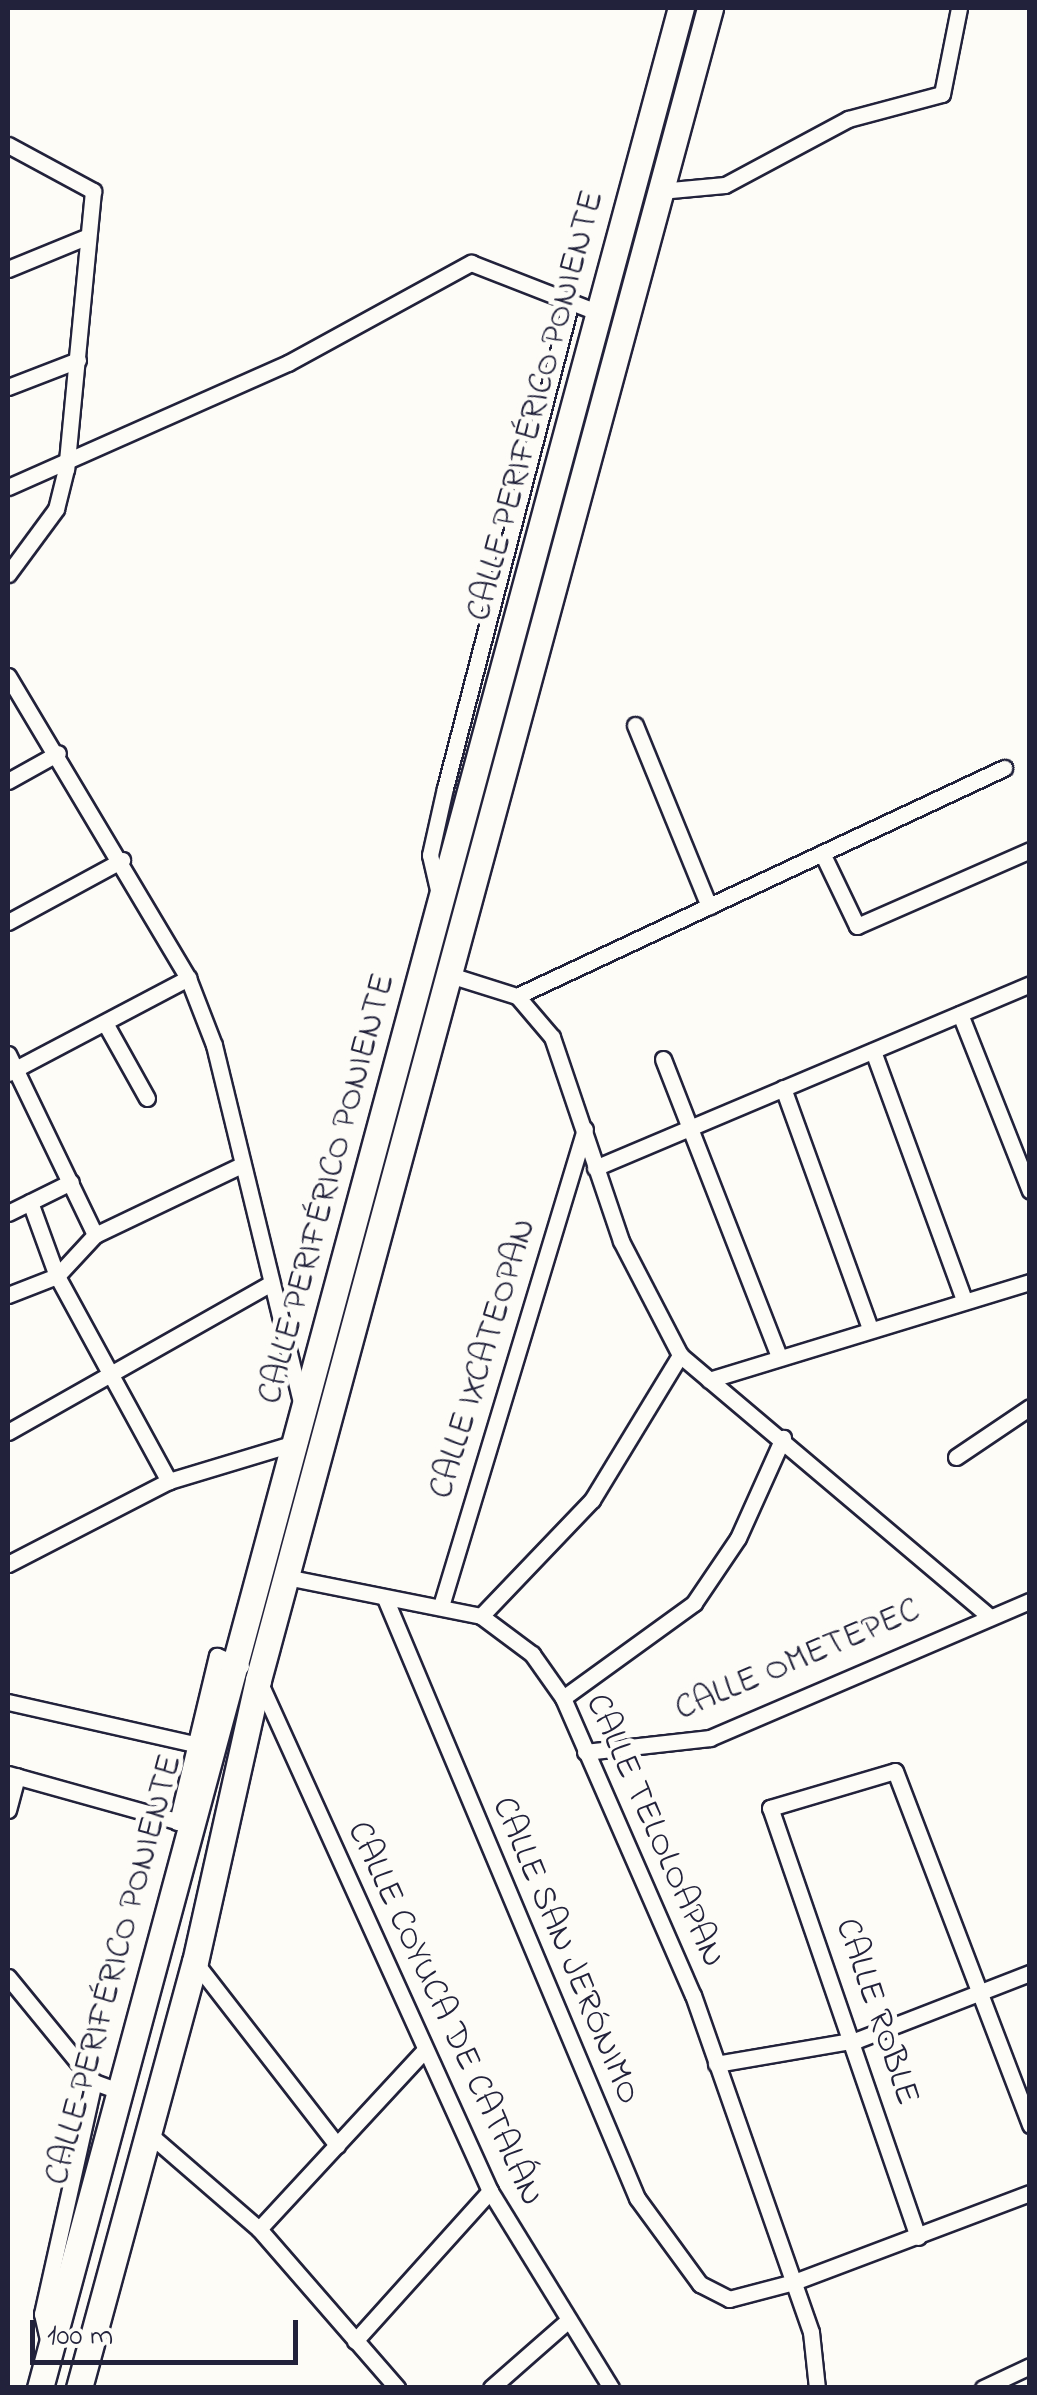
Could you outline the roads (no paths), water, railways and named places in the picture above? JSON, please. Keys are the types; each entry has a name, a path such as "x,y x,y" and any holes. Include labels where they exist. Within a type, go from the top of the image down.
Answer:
{"main road":[{"name":"CALLE PERIFÉRICO PONIENTE","path":"40,2388 106,2086 204,1746 235,1661 302,1429 681,8"},
{"name":"CALLE PERIFÉRICO PONIENTE","path":"79,2388 194,1962 258,1680 290,1578 453,976 710,8"}],"street":[{"path":"660,191 725,186 848,120 942,94 959,8"},
{"path":"8,144 25,150 92,191 66,469 56,509 8,574"},
{"path":"8,157 25,150"},
{"path":"8,269 86,237"},
{"path":"8,487 66,469 472,263 599,313"},
{"path":"440,900 434,838 571,301"},
{"path":"8,387 78,360"},
{"path":"8,676 122,860 188,978 242,1165 302,1429 169,1481 8,1564"},
{"path":"635,725 709,906"},
{"path":"8,780 58,753"},
{"path":"517,996 1004,768"},
{"path":"822,853 857,926 1030,850"},
{"path":"8,922 122,860"},
{"path":"453,976 517,996 552,1037 620,1241 680,1355 784,1438 988,1615"},
{"path":"12,1071 188,978"},
{"path":"596,1168 1030,984"},
{"path":"960,1014 1030,1191"},
{"path":"105,1023 146,1098"},
{"path":"872,1050 964,1300"},
{"path":"8,1054 12,1071 95,1235"},
{"path":"663,1059 696,1125 778,1354"},
{"path":"783,1088 869,1324"},
{"name":"CALLE IXCATEOPAN","path":"441,1606 585,1129"},
{"path":"8,1295 57,1276 95,1235 242,1165"},
{"path":"8,1213 71,1182"},
{"path":"30,1202 57,1276 169,1481"},
{"path":"710,1380 869,1324 1030,1282"},
{"path":"8,1432 114,1376 268,1284"},
{"path":"481,1616 592,1500 680,1355"},
{"path":"956,1456 1030,1407"},
{"path":"564,1698 694,1603 738,1538 784,1438"},
{"name":"CALLE TELOLOAPAN","path":"290,1578 481,1616 532,1654 564,1698 716,2064 794,2282 817,2388"},
{"name":"CALLE SAN JERÓNIMO","path":"385,1598 637,2198 674,2256 729,2298 794,2282"},
{"name":"CALLE OMETEPEC","path":"586,1752 710,1738 988,1615 1030,1601"},
{"name":"CALLE COYUCA DE CATALÁN","path":"235,1661 258,1680 490,2190 565,2323 610,2388"},
{"path":"8,1702 204,1746"},
{"name":"CALLE ROBLE","path":"918,2237 858,2040 770,1808 894,1771 986,1994"},
{"path":"8,1810 12,1775 184,1823"},
{"path":"194,1962 337,2145"},
{"path":"716,2064 858,2040 986,1994 1030,1973"},
{"path":"8,1977 106,2086"},
{"path":"986,1994 1030,2125"},
{"path":"260,2229 425,2050"},
{"path":"148,2132 260,2229 397,2388"},
{"path":"355,2341 490,2190"},
{"path":"794,2282 1030,2193"},
{"path":"491,2388 565,2323"},
{"path":"983,2388 1030,2366"}]}
